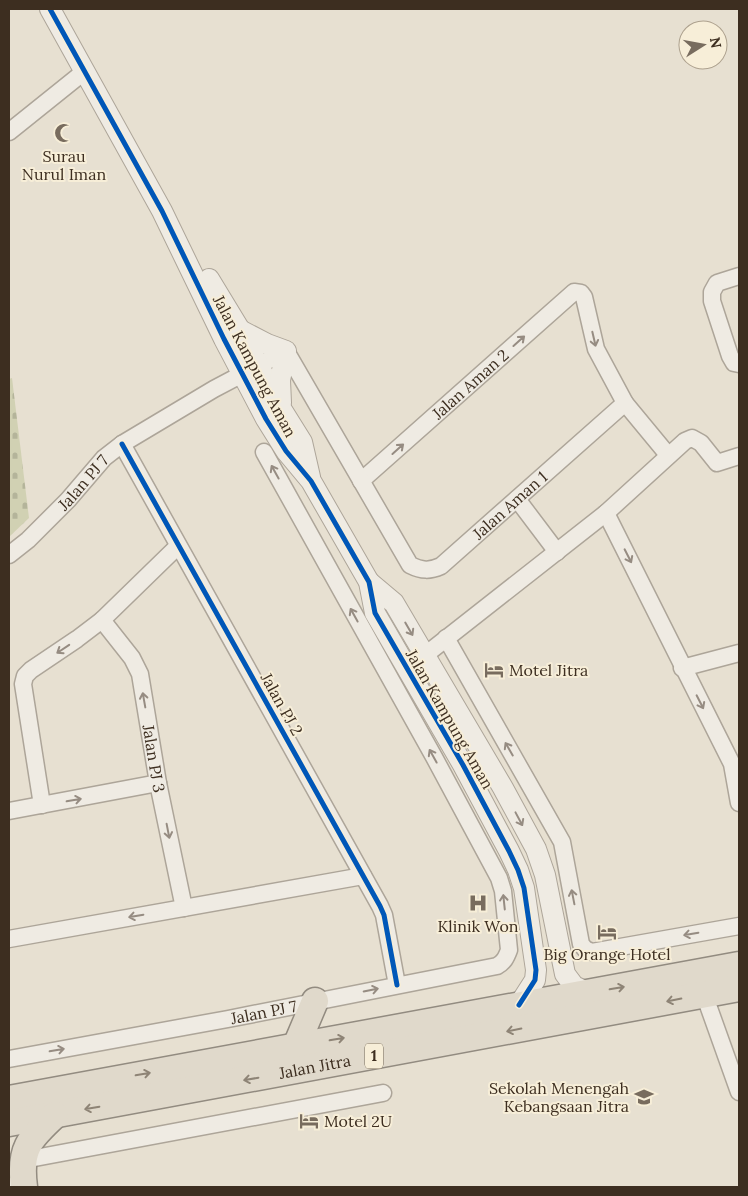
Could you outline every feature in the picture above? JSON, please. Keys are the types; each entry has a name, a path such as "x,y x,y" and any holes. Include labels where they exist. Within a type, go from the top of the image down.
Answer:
{"highway":[{"name":"Jalan Jitra","path":"9,1099 739,965"},
{"name":"Jalan Jitra","path":"9,1123 739,988"},
{"path":"296,1046 315,1001"},
{"path":"24,1187 25,1151 34,1134 55,1115"}],"street":[{"name":"Jalan Kampung Aman","path":"50,9 250,370 286,451 311,481 369,582 375,614 463,765 518,870 524,888 536,970 535,980 520,1005"},
{"path":"9,132 85,71"},
{"name":"Jalan Kampung Aman","path":"162,211 189,248 240,330 250,370 282,410 302,442 311,481"},
{"path":"739,276 716,283 712,292 712,301 730,356 734,363 739,364"},
{"name":"Jalan Aman 2","path":"361,481 574,292 581,293 584,297 596,349 625,403"},
{"path":"240,330 267,344 286,350 280,380 282,410"},
{"name":"Jalan PJ 7","path":"9,556 68,500 104,458 122,444 183,407 286,350"},
{"name":"Jalan Aman 1","path":"286,350 410,565 426,570 441,566 625,403"},
{"path":"625,403 668,456"},
{"path":"406,666 424,656 606,513 685,441 692,438 701,442 717,463 739,456"},
{"name":"Jalan PJ 2","path":"122,444 384,915 397,984"},
{"name":"Jalan PJ 7","path":"9,1059 228,1019 397,984 497,966 503,962 509,950 503,890 499,878 434,757 264,452"},
{"path":"517,499 557,552"},
{"path":"606,513 682,668 732,764 739,803"},
{"path":"42,805 24,680 31,670 102,620 178,546"},
{"name":"Jalan Kampung Aman","path":"369,582 394,603 503,788 536,849 545,874 565,974 574,986 589,993"},
{"name":"Jalan PJ 3","path":"102,620 132,658 140,674 158,783 184,908"},
{"path":"446,638 562,842 581,944 585,949 592,952 739,926"},
{"path":"682,668 739,654"},
{"path":"9,811 158,783"},
{"path":"9,939 363,876"},
{"path":"704,994 739,1092"},
{"path":"24,1160 384,1093"}],"green space":[{"path":"12,378 29,518 9,537 9,379"}],"cycle path":[{"path":"50,9 162,211 224,339 266,419 286,451 311,481 369,582 375,613 463,765 518,870 524,888 536,970 535,980 519,1005"},
{"path":"122,444 380,906 384,915 397,985"}],"place":[{"name":"Surau Nurul Iman","path":"64,133"},
{"name":"Motel Jitra","path":"494,670"},
{"name":"Klinik Won","path":"478,903"},
{"name":"Big Orange Hotel","path":"607,932"},
{"name":"Sekolah Menengah Kebangsaan Jitra","path":"644,1097"},
{"name":"Motel 2U","path":"309,1121"}]}
